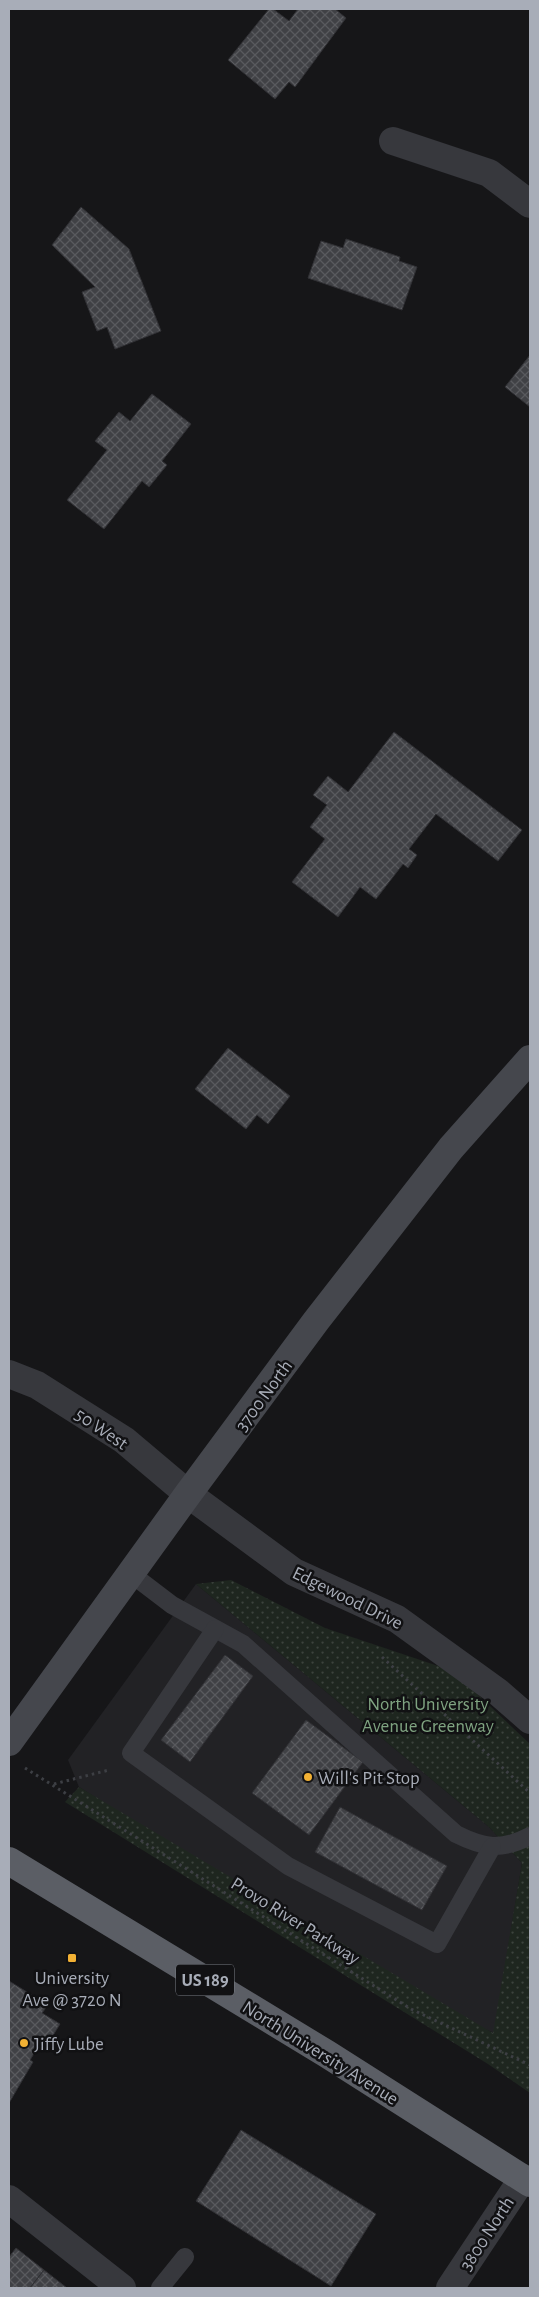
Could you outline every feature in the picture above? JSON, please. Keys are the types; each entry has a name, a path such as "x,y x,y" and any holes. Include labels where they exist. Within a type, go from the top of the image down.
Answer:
{"highway":[{"name":"North University Avenue","path":"9,1861 327,2054 526,2180"}],"main road":[{"name":"3700 North","path":"9,1742 130,1573 316,1321 451,1148 530,1059"}],"street":[{"path":"394,141 489,173 530,204"},
{"name":"50 West","path":"9,1374 37,1385 124,1440 188,1494"},
{"name":"Edgewood Drive","path":"188,1494 294,1572 397,1619 498,1692 530,1720"},
{"name":"3800 North","path":"450,2288 526,2180"},
{"path":"9,2199 122,2288"}],"lane":[{"path":"130,1573 172,1605 243,1644 456,1834 473,1843 492,1847 511,1845 530,1836"},
{"path":"215,1629 130,1753 288,1866 437,1944 492,1847"},
{"path":"160,2288 184,2257"}],"path":[{"path":"382,1657 530,1793"},
{"name":"Provo River Parkway","path":"24,1768 411,2009 530,2065"},
{"path":"54,1785 109,1770"}],"shaded area":[{"path":"196,1584 489,1827 522,1863 494,2033 413,1996 79,1787 68,1760"}],"green space":[{"name":"North University Avenue Greenway","path":"231,1580 325,1628 453,1671 530,1744 530,2093 488,2064 65,1802 79,1787 493,2033 522,1863 489,1827 196,1584"}],"building":[{"path":"269,9 273,9 289,21 298,9 335,9 346,18 295,87 289,82 275,99 228,60"},
{"path":"81,207 129,249 161,331 115,349 107,327 97,331 82,292 95,287 52,245"},
{"path":"346,239 400,257 399,261 417,267 402,310 308,278 321,241 343,248"},
{"path":"530,355 530,407 505,387"},
{"path":"152,394 191,424 162,461 167,465 149,487 142,481 104,529 67,500 107,450 95,441 119,412 130,421"},
{"path":"394,732 522,830 498,861 436,814 409,849 417,855 408,868 403,864 376,899 360,887 338,917 292,882 325,839 310,827 327,805 313,795 328,776 348,792"},
{"path":"228,1048 290,1096 268,1124 257,1115 246,1129 195,1089"},
{"path":"225,1655 253,1676 190,1762 161,1740"},
{"name":"Will's Pit Stop","path":"306,1720 363,1762 309,1835 252,1793"},
{"path":"340,1807 447,1866 422,1910 315,1852"},
{"name":"Jiffy Lube","path":"9,1981 48,2005 42,2013 60,2024 47,2045 41,2042 30,2060 33,2062 9,2103"},
{"path":"241,2130 376,2214 331,2286 196,2201"},
{"path":"16,2248 44,2270 30,2288 9,2288 9,2257"},
{"path":"44,2270 67,2288 30,2288"}],"place":[{"name":"Will's Pit Stop","path":"308,1777"},
{"name":"University Ave @ 3720 N","path":"72,1958"},
{"name":"Jiffy Lube","path":"24,2043"}]}
